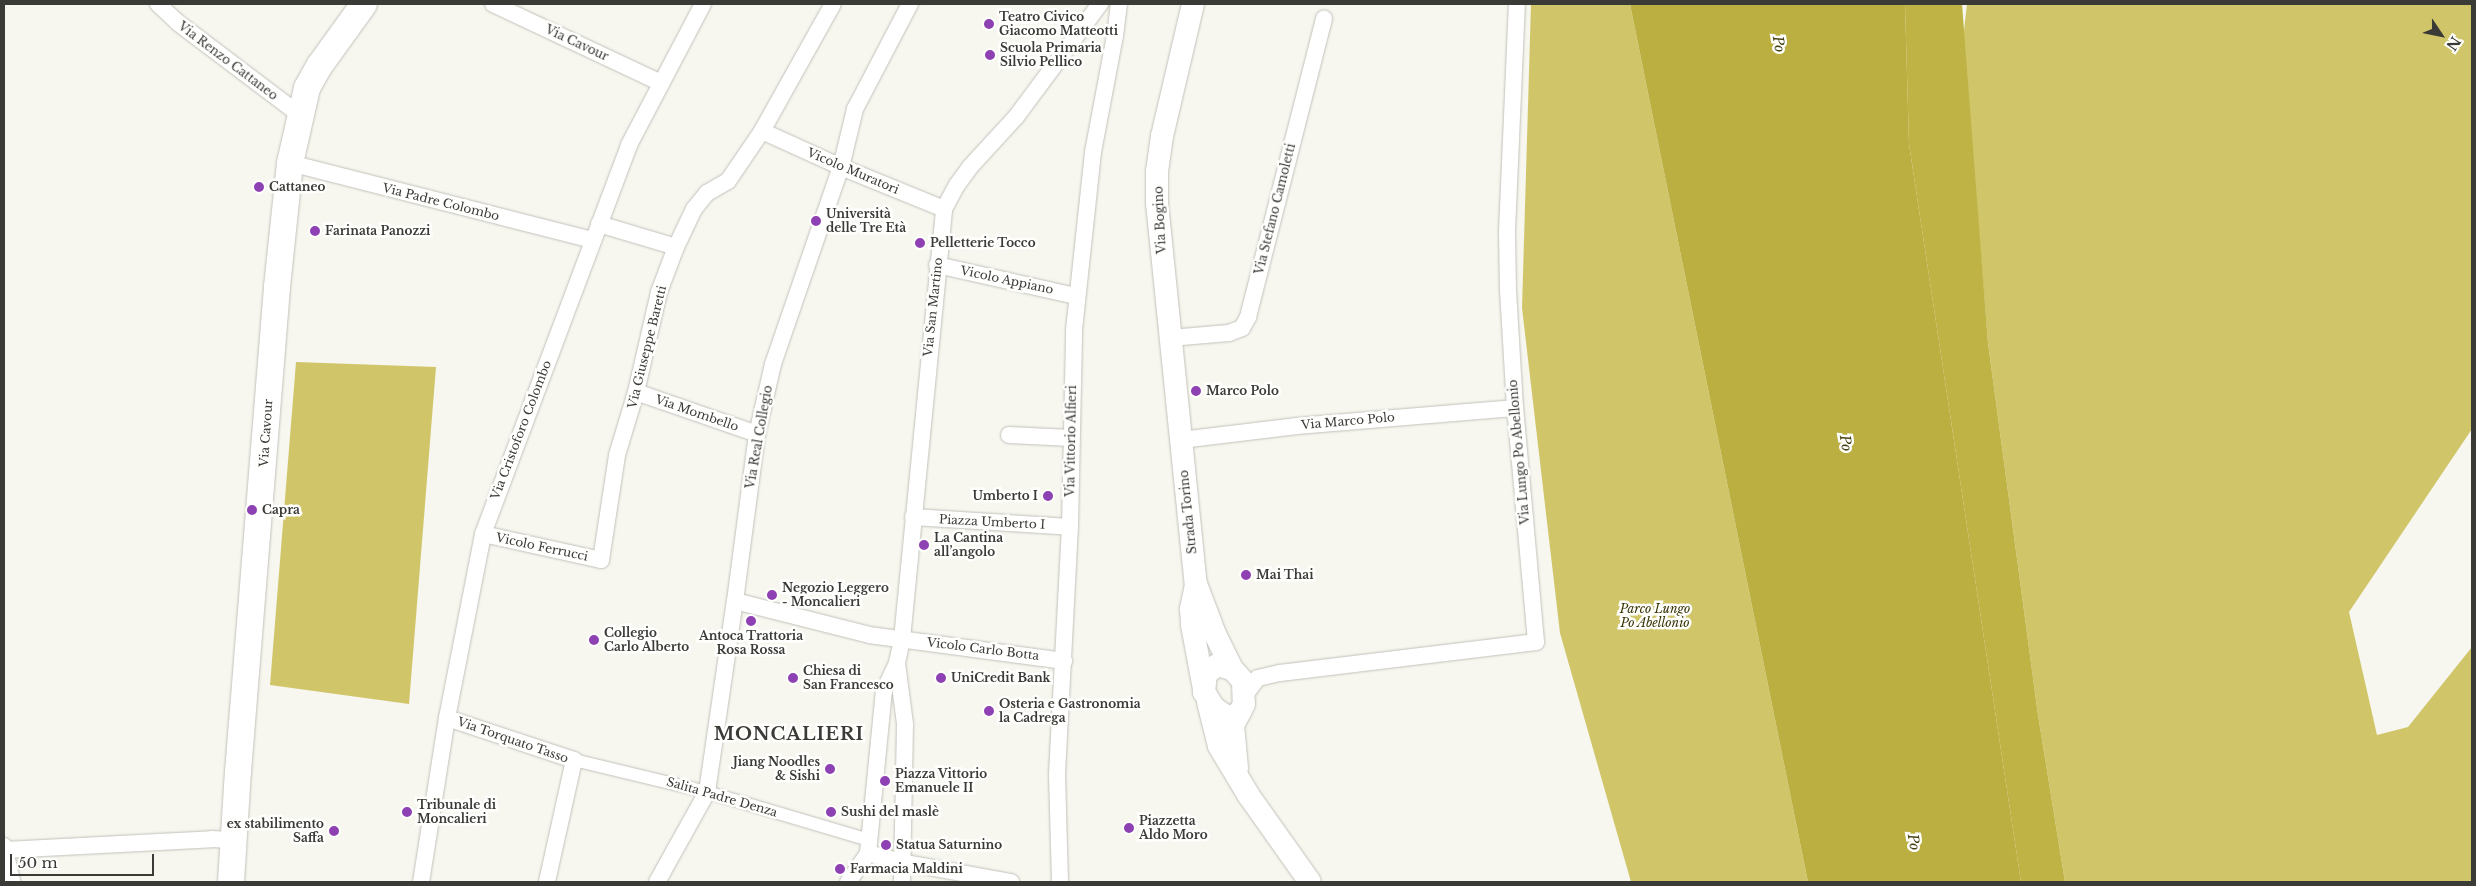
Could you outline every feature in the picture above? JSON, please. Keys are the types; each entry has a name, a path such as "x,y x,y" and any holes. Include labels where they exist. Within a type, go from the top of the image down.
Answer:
{"main road":[{"name":"Via Cavour","path":"231,882 277,288 290,163 307,88 320,65 364,4"},
{"name":"Via Bogino","path":"1181,440 1160,238 1158,171 1168,103 1193,4"},
{"name":"Strada Torino","path":"1181,440 1196,584 1215,634 1234,670 1243,681 1242,703 1234,726 1233,736 1238,756 1237,774"},
{"name":"Strada Torino","path":"1196,584 1191,609 1192,625 1206,697 1219,746 1249,796 1310,882"},
{"name":"Strada Torino","path":"1206,697 1206,674 1211,668 1217,665 1234,670"},
{"path":"1206,697 1226,716 1233,716 1242,703"}],"street":[{"name":"Via Renzo Cattaneo","path":"158,4 176,22 300,115"},
{"name":"Via Cavour","path":"493,4 661,83"},
{"name":"Via Cristoforo Colombo","path":"421,882 447,718 483,534 629,145 704,4"},
{"name":"Via Giuseppe Baretti","path":"601,560 617,456 636,392 659,292 676,247 694,209 707,193 728,181 762,131 833,4"},
{"name":"Via Real Collegio","path":"657,882 707,792 757,434 773,364 841,167 855,109 910,4"},
{"name":"Via San Martino","path":"898,662 902,639 937,265 944,209 957,185 970,167 1016,117 1100,4"},
{"name":"Via Vittorio Alfieri","path":"1060,882 1057,774 1070,527 1076,296 1092,152 1115,36 1119,4"},
{"name":"Via Lungo Po Abellonio","path":"1242,703 1258,678 1280,673 1536,642 1515,408 1507,230 1518,4"},
{"name":"Via Stefano Camoletti","path":"1170,338 1229,333 1242,328 1248,317 1324,19"},
{"name":"Vicolo Muratori","path":"762,131 841,167 944,209"},
{"name":"Via Padre Colombo","path":"290,163 593,240"},
{"path":"599,224 676,247"},
{"name":"Vicolo Appiano","path":"937,265 1076,296"},
{"name":"Via Mombello","path":"636,392 757,434"},
{"name":"Via Marco Polo","path":"1181,440 1315,424 1515,408"},
{"path":"1009,435 1071,438"},
{"name":"Piazza Umberto I","path":"913,517 1070,527"},
{"name":"Vicolo Ferrucci","path":"483,534 601,560"},
{"name":"Vicolo Carlo Botta","path":"735,601 870,635 1064,661"},
{"path":"848,882 868,846 884,691 898,662"},
{"path":"898,662 905,724 901,882"},
{"name":"Via Lungo Po Abellonio","path":"1234,670 1262,669 1280,673"},
{"name":"Via Torquato Tasso","path":"447,718 574,760 547,882"},
{"name":"Salita Padre Denza","path":"574,760 707,792 868,846"},
{"path":"12,882 4,848 212,839 234,840"},
{"path":"868,846 901,862 1011,882"}],"green space":[{"name":"Parco Lungo Po Abellonio","path":"1531,4 1630,4 1808,882 1631,882 1560,633 1522,308"},
{"path":"1967,4 2472,4 2472,429 2349,612 2377,735 2408,727 2472,647 2472,882 2065,882 2038,715 1988,343 1963,39"},
{"path":"296,362 436,367 409,704 270,685"}],"shaded area":[{"path":"1905,4 1962,4 1988,343 2038,715 2065,882 2021,882 1909,144"}],"water":[{"name":"Po","path":"1630,4 1905,4 1909,144 2021,882 1808,882"}],"place":[{"name":"Teatro Civico Giacomo Matteotti","path":"989,24"},
{"name":"Scuola Primaria Silvio Pellico","path":"990,55"},
{"name":"Cattaneo","path":"259,187"},
{"name":"Università delle Tre Età","path":"816,221"},
{"name":"Farinata Panozzi","path":"315,231"},
{"name":"Pelletterie Tocco","path":"920,243"},
{"name":"Marco Polo","path":"1196,391"},
{"name":"Umberto I","path":"1048,496"},
{"name":"Capra","path":"252,510"},
{"name":"La Cantina all’angolo","path":"924,545"},
{"name":"Mai Thai","path":"1246,575"},
{"name":"Negozio Leggero - Moncalieri","path":"772,595"},
{"name":"Antoca Trattoria Rosa Rossa","path":"751,621"},
{"name":"Collegio Carlo Alberto","path":"594,640"},
{"name":"Chiesa di San Francesco","path":"793,678"},
{"name":"UniCredit Bank","path":"941,678"},
{"name":"Osteria e Gastronomia la Cadrega","path":"989,711"},
{"name":"Jiang Noodles & Sishi","path":"830,769"},
{"name":"Piazza Vittorio Emanuele II","path":"885,781"},
{"name":"Tribunale di Moncalieri","path":"407,812"},
{"name":"Sushi del maslè","path":"831,812"},
{"name":"Piazzetta Aldo Moro","path":"1129,828"},
{"name":"ex stabilimento Saffa","path":"334,831"},
{"name":"Statua Saturnino","path":"886,845"},
{"name":"Farmacia Maldini","path":"840,869"}],"district":[{"name":"MONCALIERI","path":"789,734"}]}
